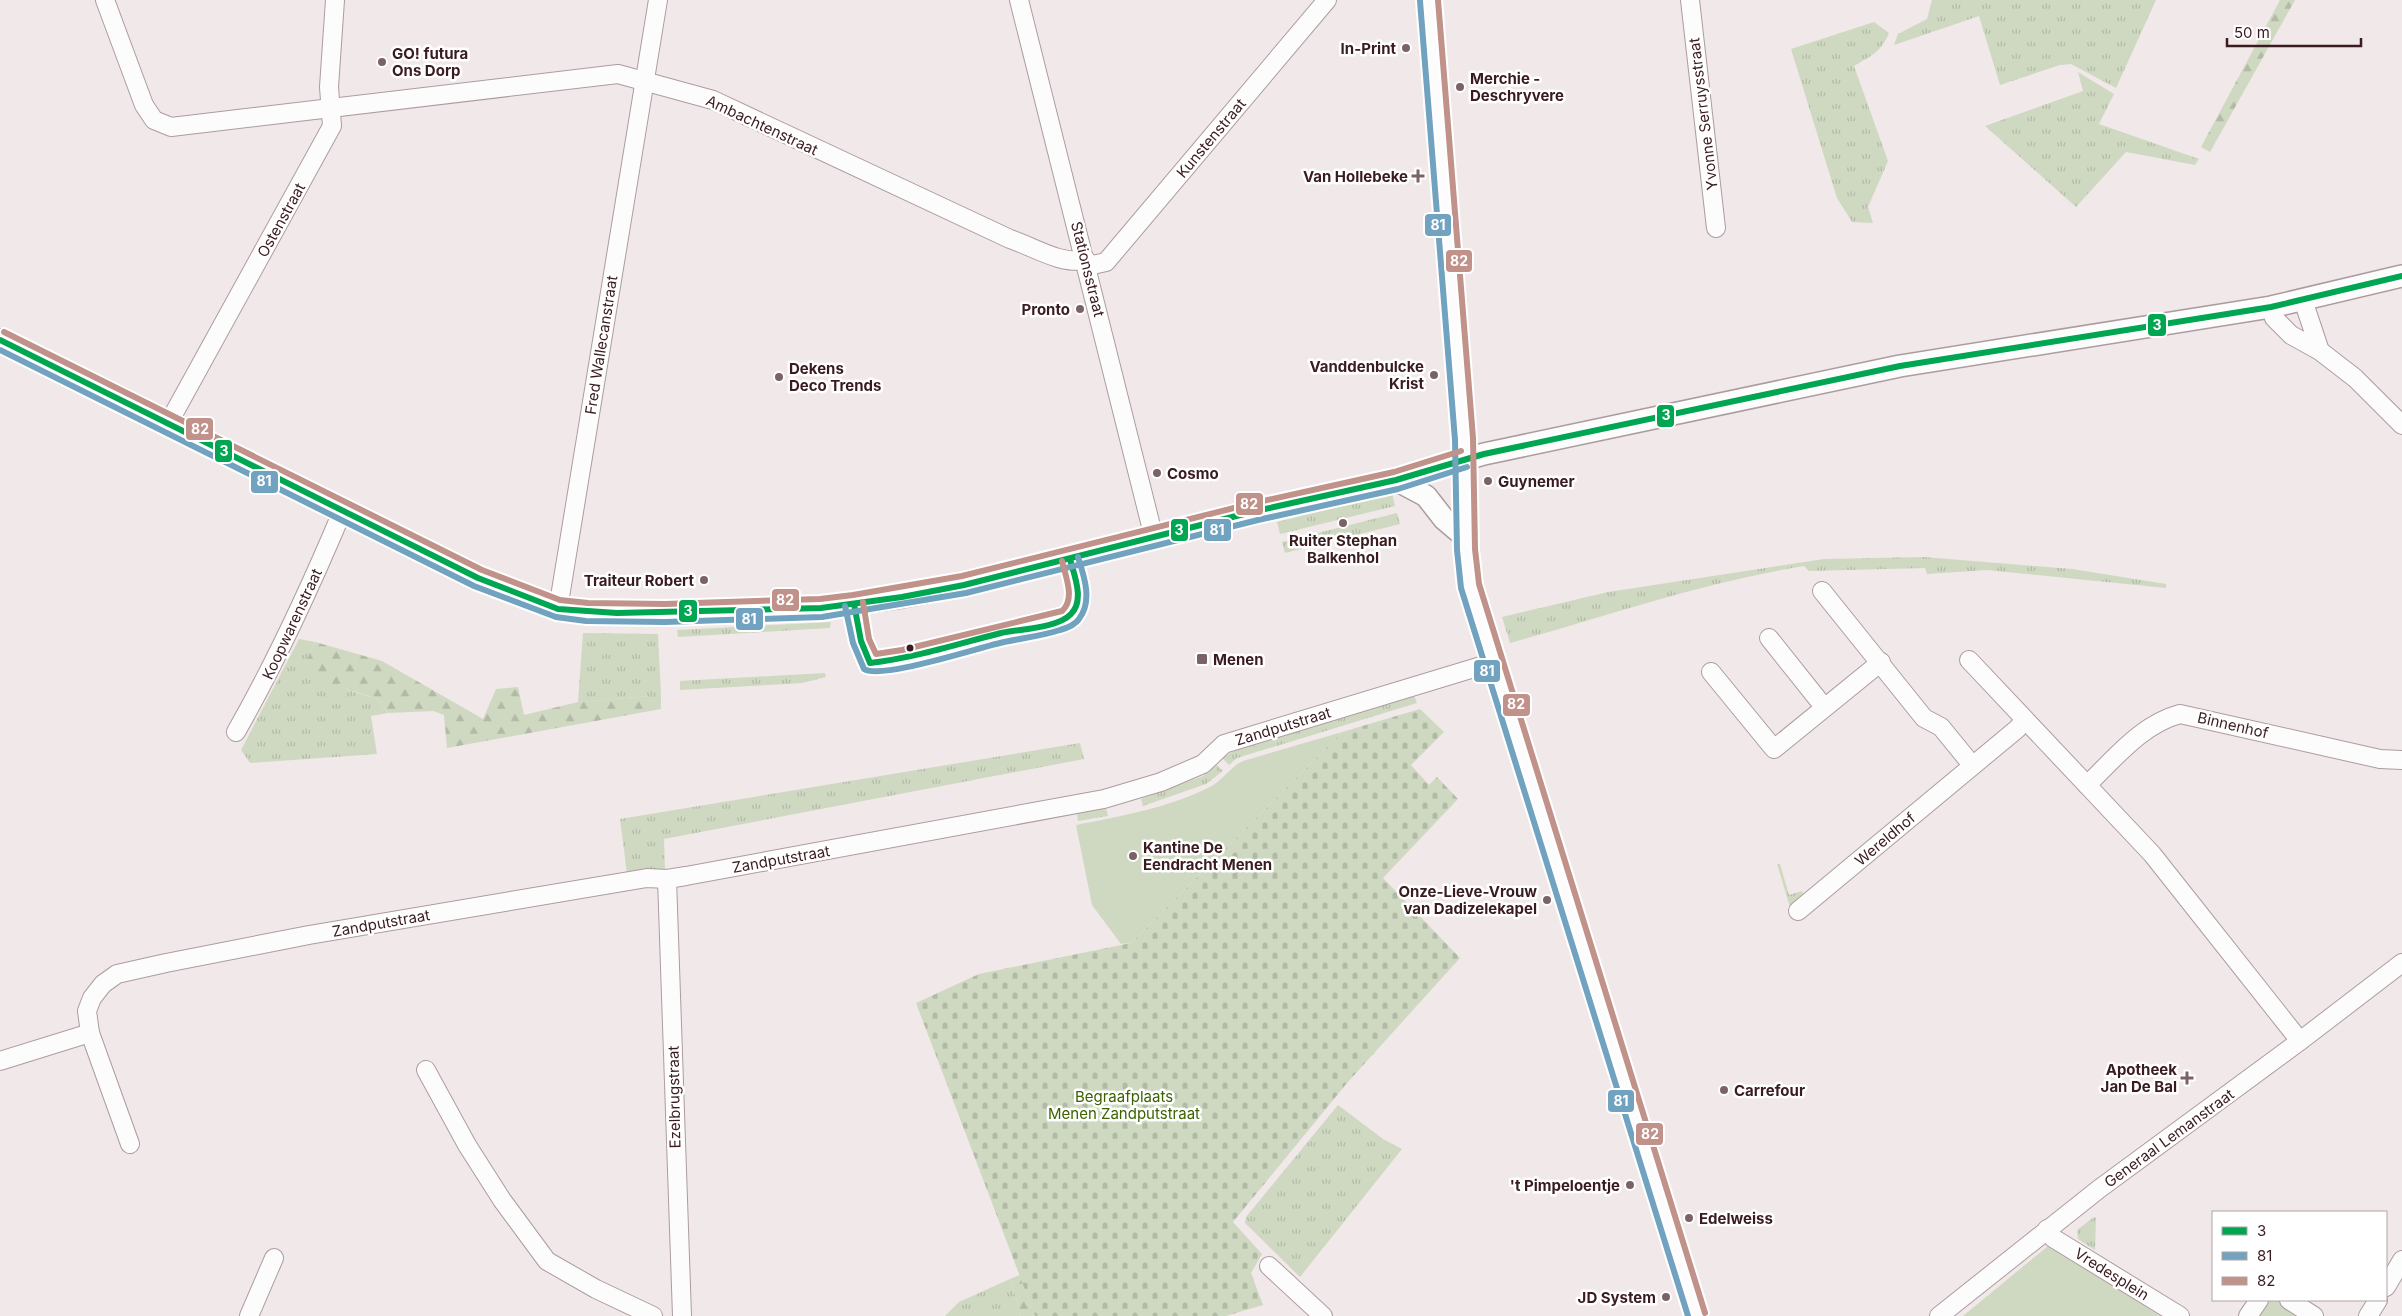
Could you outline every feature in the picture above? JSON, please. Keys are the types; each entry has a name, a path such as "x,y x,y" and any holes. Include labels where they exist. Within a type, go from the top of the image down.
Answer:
{"street":[{"name":"Ambachtenstraat","path":"105,0 144,105 154,120 171,127 618,74 713,100 1010,239 1060,259 1087,263"},
{"name":"Ostenstraat","path":"168,424 332,126 330,108 335,0"},
{"name":"Fred Wallecanstraat","path":"558,609 658,0"},
{"name":"Stationsstraat","path":"1019,0 1087,263 1154,538"},
{"name":"Kunstenstraat","path":"1087,263 1106,262 1327,0"},
{"path":"1429,0 1464,459 1464,536 1471,590 1697,1316"},
{"name":"Yvonne Serruysstraat","path":"1690,0 1716,228"},
{"path":"0,340 342,512 478,578 558,609 617,613 665,613 821,608 964,585 1256,511 1396,480 1464,459 1900,366 2271,307 2402,276"},
{"path":"2303,300 2320,351"},
{"path":"2271,307 2274,318 2291,335 2320,351 2355,378 2402,425"},
{"path":"1396,480 1426,496 1444,519 1464,536"},
{"name":"Koopwarenstraat","path":"236,732 271,671 296,620 342,512"},
{"path":"1822,591 1881,662 1924,718 1941,728 1972,765"},
{"path":"1769,638 1824,707"},
{"path":"1969,660 2152,854 2300,1041"},
{"name":"Zandputstraat","path":"130,1144 90,1033 87,1011 92,998 103,984 117,974 166,962 338,930 647,878 667,879 1104,799 1162,782 1203,764 1224,744 1494,662"},
{"path":"1711,672 1774,749 1881,662"},
{"name":"Binnenhof","path":"2087,785 2147,728 2167,717 2180,714 2380,759 2402,760"},
{"name":"Wereldhof","path":"1798,912 2025,720"},
{"name":"Ezelbrugstraat","path":"667,879 682,1316"},
{"name":"Generaal Lemanstraat","path":"1940,1316 2047,1229 2402,963"},
{"path":"0,1061 90,1033"},
{"path":"426,1070 467,1145 502,1200 547,1261 596,1289 653,1316"},
{"name":"Vredesplein","path":"2047,1229 2053,1238 2180,1316"},
{"path":"249,1316 274,1258"},
{"path":"2387,1285 2402,1260"},
{"path":"1269,1266 1323,1316"},
{"path":"2248,1316 2258,1301"},
{"path":"2291,1301 2314,1316"},
{"path":"2368,1316 2377,1301"}],"green space":[{"path":"1932,0 2156,0 2116,88 2071,64 2060,65 2000,85 1979,16 1894,45 1898,34 1927,19"},
{"path":"2280,0 2295,0 2210,152 2201,147"},
{"path":"1874,22 1889,33 1879,49 1854,66 1888,161 1868,207 1873,223 1852,222 1837,198 1791,49"},
{"path":"2078,72 2114,94 2099,124 2199,159 2195,165 2126,152 2076,207 1985,126 2083,91"},
{"path":"1392,493 1395,506 1280,534 1277,522"},
{"path":"1397,513 1400,524 1285,553 1282,542"},
{"path":"1924,557 2072,569 2166,584 2166,588 1987,570 1927,574 1925,568 1809,571 1804,566 1693,590 1510,643 1502,617 1608,592 1824,559"},
{"path":"831,622 830,628 678,637 677,630"},
{"path":"583,633 658,634 661,695 578,702"},
{"path":"299,639 315,642 305,663 348,690 378,699 388,713 371,716 377,754 250,763 241,750"},
{"path":"315,642 382,661 483,719 496,689 518,687 524,715 578,702 661,695 661,709 447,748 444,715 433,711 388,713 378,699 312,678 305,663"},
{"path":"825,673 826,677 802,683 680,690 680,681"},
{"path":"1414,695 1417,703 1237,758 1229,765 1222,758 1239,748"},
{"name":"Begraafplaats Menen Zandputstraat","path":"1420,709 1444,732 1411,765 1429,785 1437,777 1458,799 1383,878 1460,958 1347,1083 1233,1222 1262,1254 1251,1273 1263,1305 1226,1316 1035,1316 916,1003 979,974 1131,943 1342,732"},
{"path":"1342,732 1131,943 1121,944 1092,905 1076,825 1178,801 1210,787 1243,761"},
{"path":"1080,743 1084,759 664,839 665,869 627,874 620,819"},
{"path":"1217,765 1223,771 1206,784 1143,806 1141,799 1203,776"},
{"path":"1106,808 1108,816 1078,821 1077,814"},
{"path":"1777,864 1780,864 1789,895 1802,891 1804,896 1790,907"},
{"path":"1338,1105 1383,1139 1402,1149 1300,1277 1245,1223 1246,1217"},
{"path":"2094,1217 2096,1218 2095,1250 2078,1239 2077,1230"},
{"path":"2048,1246 2060,1251 2160,1316 1963,1316"},
{"path":"1020,1275 1035,1316 1019,1316 1021,1314 1010,1279"},
{"path":"1010,1279 1021,1314 1019,1316 945,1316 959,1302"},
{"path":"2268,1301 2282,1301 2306,1316 2259,1316"}],"transit line":[{"name":"82","path":"1438,0 1473,438 1475,549 1479,584 1705,1313"},
{"name":"81","path":"1420,1 1455,440 1457,550 1461,588 1688,1316"},
{"name":"3","path":"0,340 478,578 558,609 617,613 821,608 902,597 964,585 1256,511 1396,480 1484,454 1900,366 2271,307 2402,276"},
{"name":"82","path":"4,332 482,570 560,600 588,603 665,604 820,599 853,595 962,576 1254,503 1394,472 1461,451"},
{"name":"81","path":"0,350 474,586 556,617 586,621 665,622 822,617 966,593 1258,520 1398,489 1467,467"},
{"name":"81","path":"845,606 853,643 864,669 874,671 909,667 1004,642 1046,634 1073,625 1083,612 1086,604 1085,580 1078,557"},
{"name":"3","path":"854,604 861,641 870,663 903,658 1001,633 1048,625 1065,619 1075,608 1078,595 1070,559"},
{"name":"82","path":"863,602 869,639 876,654 902,650 1062,611 1066,606 1069,594 1062,561"}],"place":[{"name":"In-Print","path":"1406,48"},
{"name":"GO! futura Ons Dorp","path":"382,62"},
{"name":"Merchie - Deschryvere","path":"1460,87"},
{"name":"Van Hollebeke","path":"1418,176"},
{"name":"Pronto","path":"1080,309"},
{"name":"Vanddenbulcke Krist","path":"1434,375"},
{"name":"Dekens Deco Trends","path":"779,377"},
{"name":"Cosmo","path":"1157,473"},
{"name":"Guynemer","path":"1488,481"},
{"name":"Ruiter Stephan Balkenhol","path":"1343,523"},
{"name":"Traiteur Robert","path":"704,580"},
{"name":"Menen","path":"1202,659"},
{"name":"Kantine De Eendracht Menen","path":"1133,856"},
{"name":"Onze-Lieve-Vrouw van Dadizelekapel","path":"1547,900"},
{"name":"Apotheek Jan De Bal","path":"2187,1078"},
{"name":"Carrefour","path":"1724,1090"},
{"name":"'t Pimpeloentje","path":"1630,1185"},
{"name":"Edelweiss","path":"1689,1218"},
{"name":"JD System","path":"1666,1297"}]}
